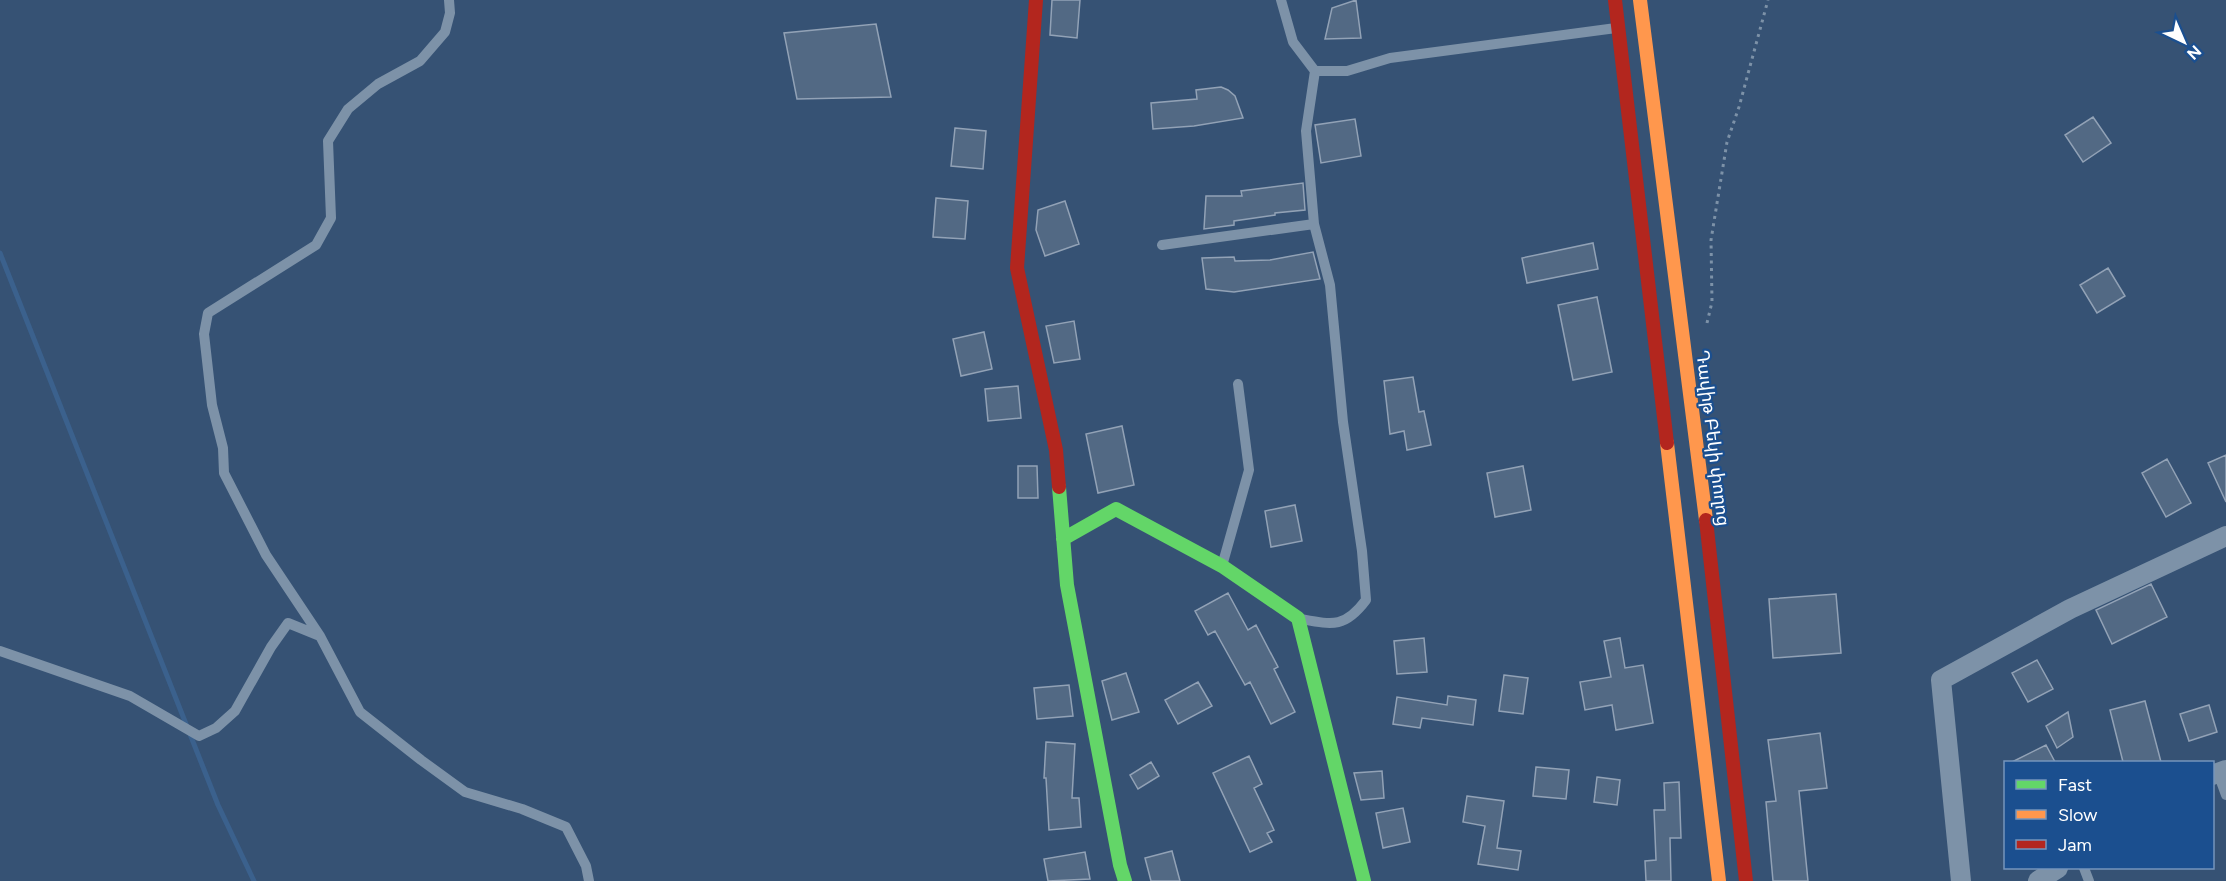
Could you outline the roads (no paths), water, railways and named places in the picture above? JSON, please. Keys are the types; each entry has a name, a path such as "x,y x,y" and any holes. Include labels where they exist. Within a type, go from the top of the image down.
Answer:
{"main road":[{"path":"1036,0 1017,268 1056,450 1067,585 1120,865 1125,881"},
{"path":"1615,0 1719,881"},
{"name":"Դավիթ Բեկի փողոց","path":"1640,0 1702,483 1746,881"},
{"path":"1640,208 1665,206"},
{"path":"1063,539 1116,509 1222,566 1298,618 1364,881"}],"street":[{"path":"1961,881 1941,680 2070,609 2226,536"},
{"path":"2038,881 2055,869"}],"lane":[{"path":"449,0 450,13 445,32 420,61 378,84 348,109 328,141 332,218 316,245 208,313 204,334 212,405 223,448 224,473 266,555 321,636 360,712 465,792 522,809 566,827 586,866 589,881"},
{"path":"1281,0 1293,42 1315,71 1306,131 1314,224 1330,285 1343,422 1362,551 1366,600 1356,614 1333,625 1298,618"},
{"path":"1315,71 1347,70 1390,58 1619,28"},
{"path":"1162,245 1314,224"},
{"path":"1222,566 1250,470 1238,384"},
{"path":"0,651 130,696 199,736 216,728 235,711 271,647 288,623 321,636"},
{"path":"2219,773 2226,795"}],"waterway":[{"path":"0,253 218,805 254,881"}]}
